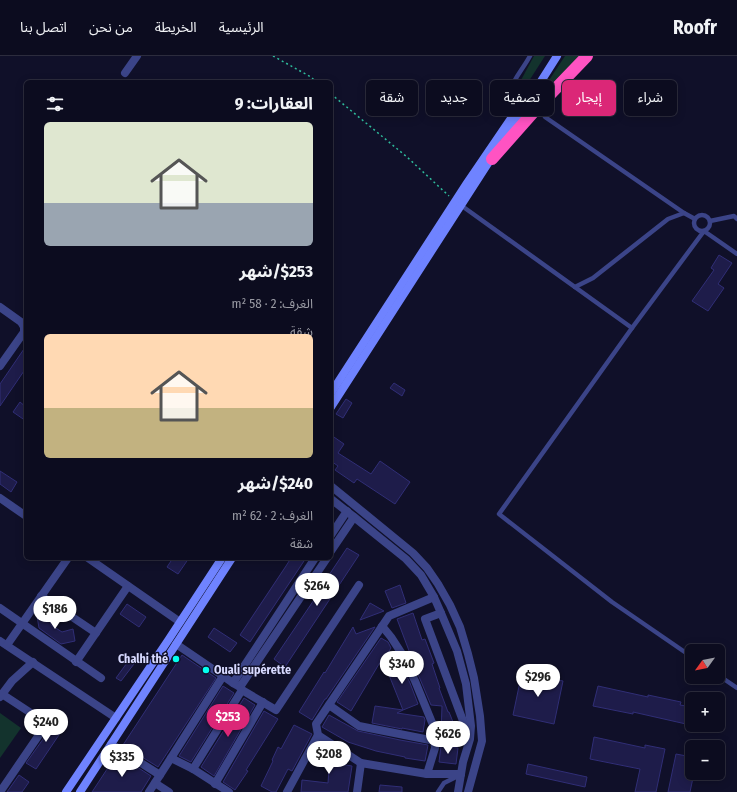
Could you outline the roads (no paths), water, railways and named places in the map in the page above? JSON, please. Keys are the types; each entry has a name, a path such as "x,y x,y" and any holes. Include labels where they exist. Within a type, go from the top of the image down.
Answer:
{"highway":[{"path":"492,159 538,107 587,56"}],"main road":[{"path":"535,80 551,56"},
{"path":"333,390 459,203 492,159 557,56"},
{"path":"333,404 512,116"},
{"path":"66,792 221,560"},
{"path":"80,792 231,560"}],"street":[{"path":"125,73 137,56"},
{"path":"0,308 21,322 24,327 24,332 0,366"},
{"path":"333,488 413,553 427,568 438,584 460,627 474,678 482,741 468,792"},
{"path":"0,498 24,515"},
{"path":"333,500 406,559 421,575 434,597 441,613 457,651 466,684 471,726 470,739 463,762 458,792"},
{"path":"333,531 347,511"},
{"path":"333,548 354,517"},
{"path":"67,560 22,623 3,643 116,718"},
{"path":"91,560 180,622"},
{"path":"193,770 238,687 315,560"},
{"path":"238,687 326,560"},
{"path":"176,644 238,687 276,710 359,585"},
{"path":"76,662 128,586"},
{"path":"41,596 96,633"},
{"path":"287,792 318,735 316,724 389,616 434,597"},
{"path":"0,608 101,678"},
{"path":"441,613 425,619 470,739"},
{"path":"382,626 402,654 433,725 435,748 427,774"},
{"path":"0,792 41,732 42,725 40,719 1,695 12,681 32,662"},
{"path":"149,792 223,676"},
{"path":"215,784 264,702"},
{"path":"328,705 359,726 435,741"},
{"path":"318,735 361,763 427,774 461,774"},
{"path":"111,744 160,775"},
{"path":"171,758 228,792"},
{"path":"357,792 361,763"},
{"path":"155,783 169,792"}],"lane":[{"path":"515,80 530,56"},
{"path":"545,117 695,219"},
{"path":"459,203 632,328"},
{"path":"575,287 593,278 668,219 684,212"},
{"path":"685,652 612,602 499,514 632,328 704,231 710,226 710,221 707,216 699,215 695,219 695,227 704,231 737,254"},
{"path":"710,221 734,216 737,219"},
{"path":"725,680 737,688"},
{"path":"438,792 444,783 461,774"}],"place":[{"name":"Chalhi thé","path":"176,659"},
{"name":"Ouali supérette","path":"206,670"}]}
